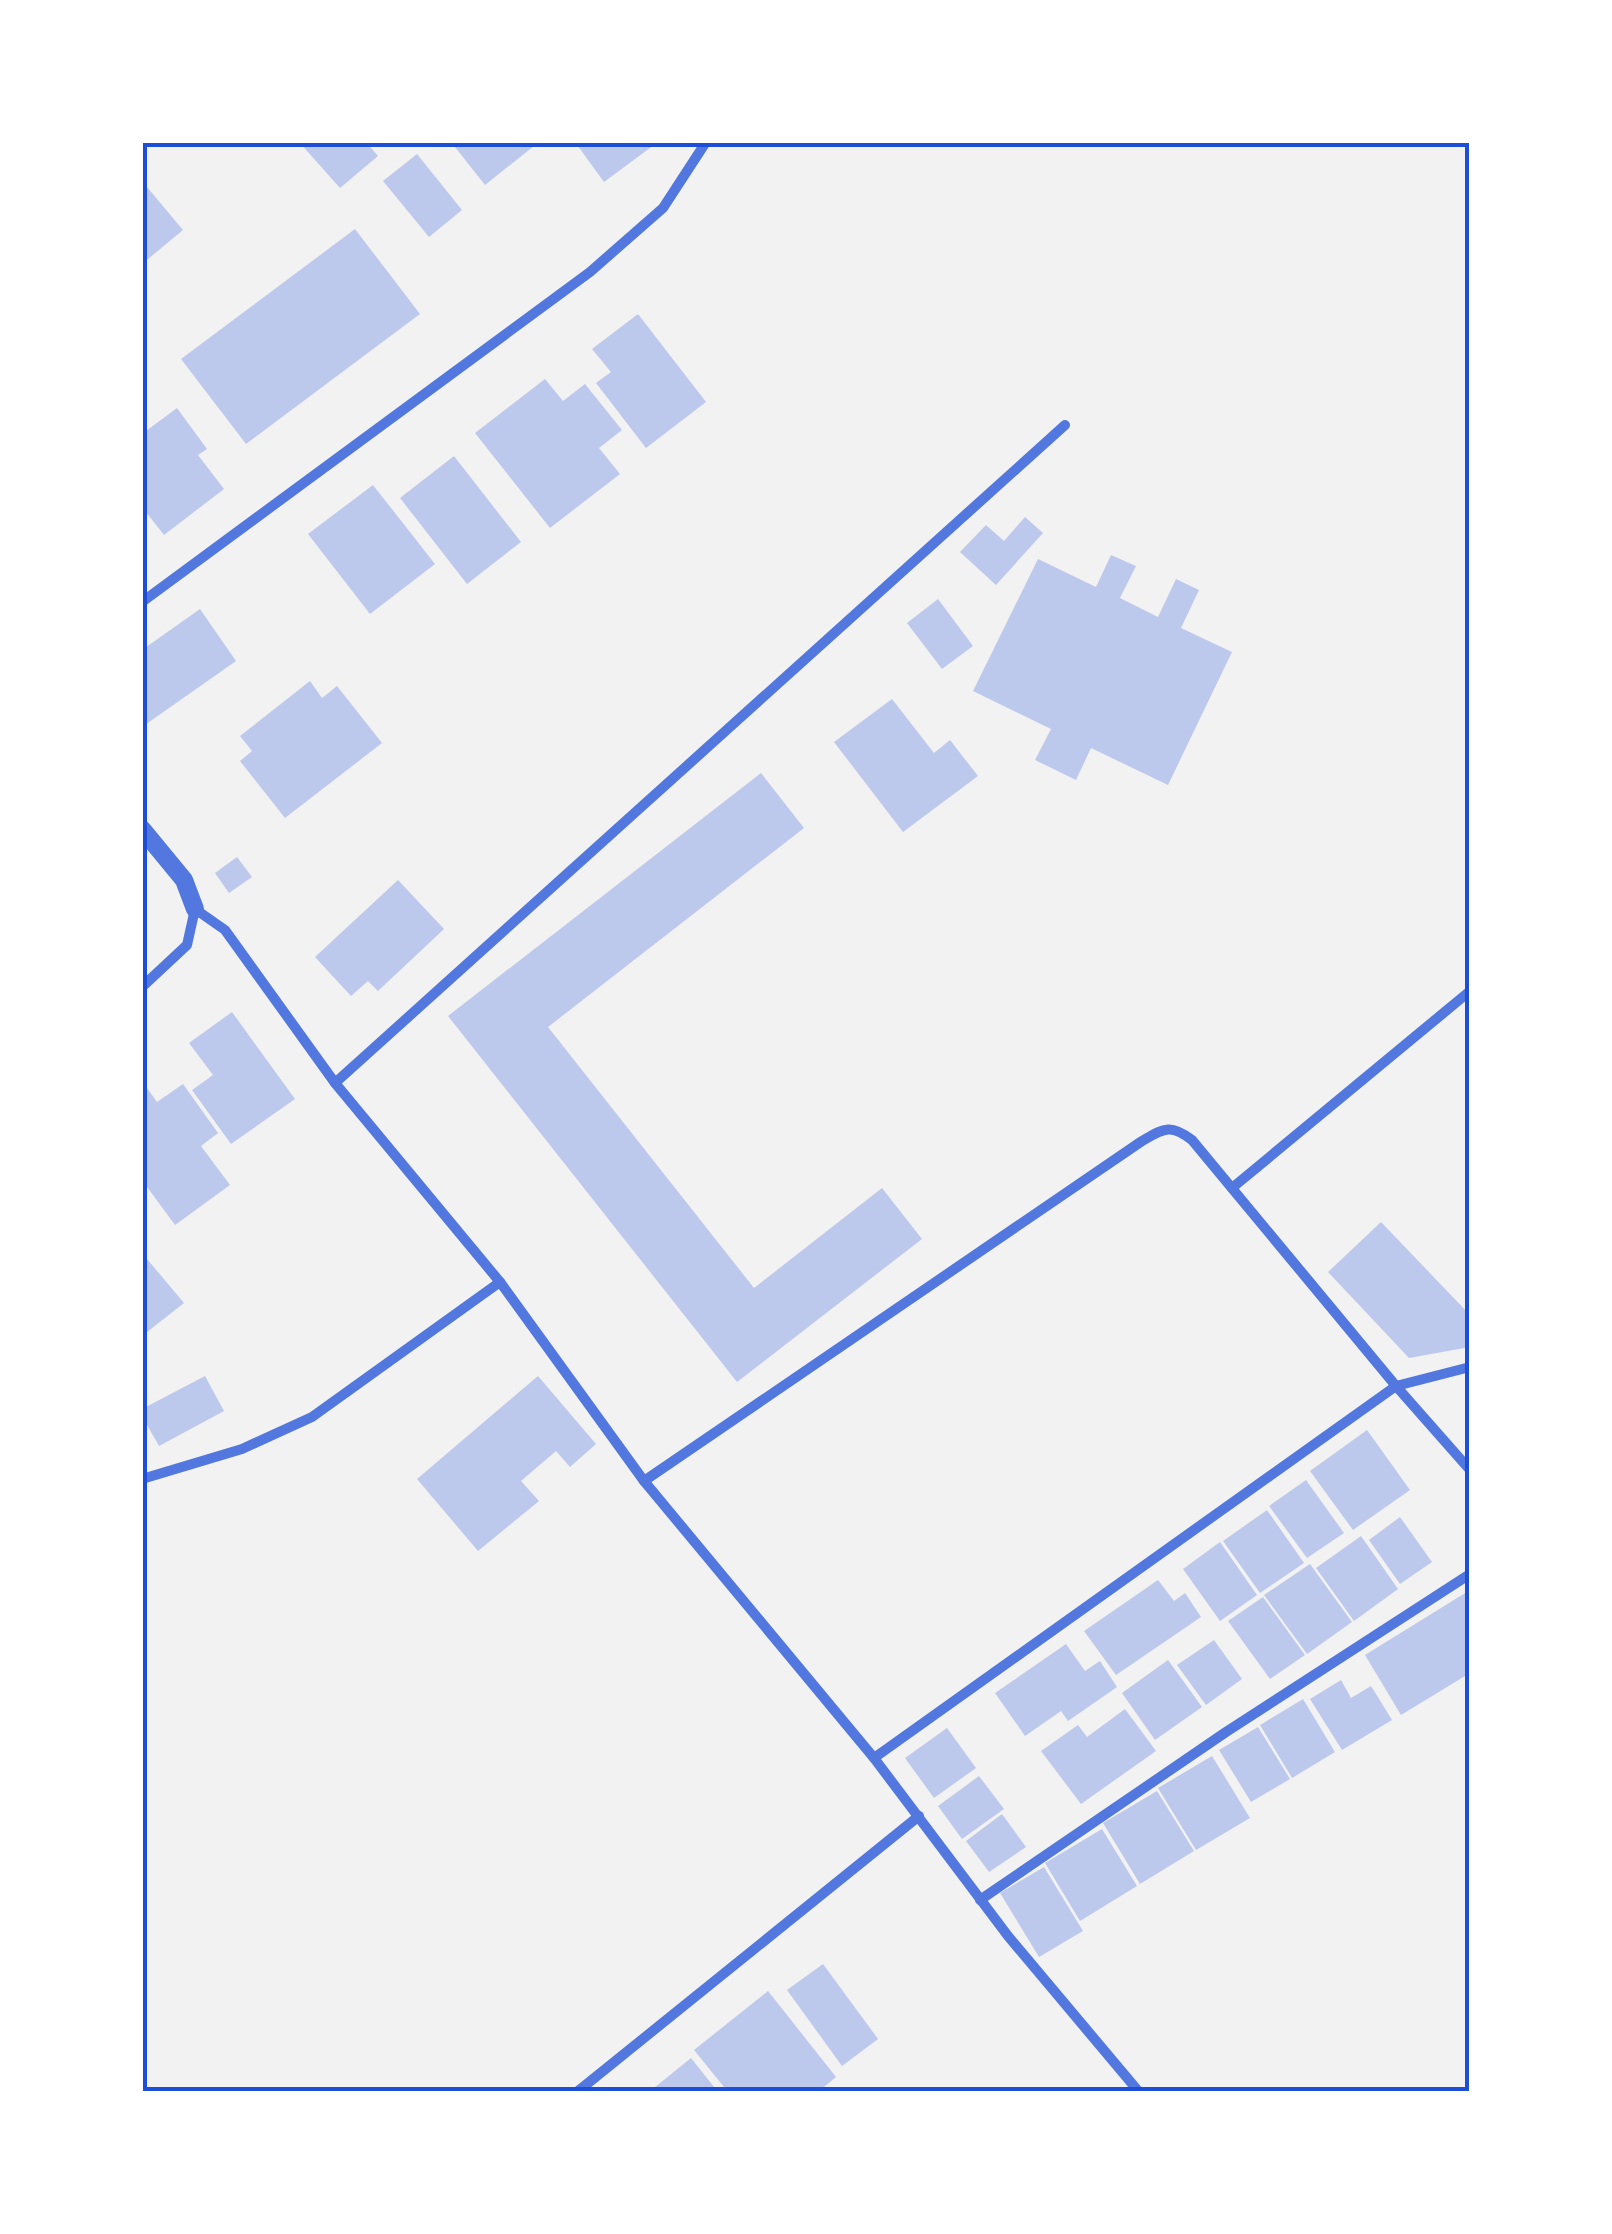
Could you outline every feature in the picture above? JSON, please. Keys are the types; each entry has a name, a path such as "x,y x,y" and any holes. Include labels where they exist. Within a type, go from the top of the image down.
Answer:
{"street":[{"path":"142,602 590,272 664,208 706,142"},
{"path":"335,1083 1065,426"},
{"path":"142,829 184,880 194,909 187,945 142,987"},
{"path":"194,909 225,930 335,1083 500,1282 644,1481 874,1758 980,1900 1139,2092"},
{"path":"1232,1188 1470,991"},
{"path":"644,1481 1142,1142 1161,1130 1174,1128 1192,1140 1470,1470"},
{"path":"142,1478 242,1448 312,1416 500,1282"},
{"path":"874,1758 1396,1386 1470,1367"},
{"path":"980,1900 1226,1732 1470,1574"},
{"path":"577,2092 918,1816"}],"building":[{"path":"299,142 366,142 378,156 340,188"},
{"path":"451,142 539,142 485,185"},
{"path":"575,142 658,142 604,182"},
{"path":"417,154 462,210 429,237 383,181"},
{"path":"142,181 183,230 142,264"},
{"path":"355,229 420,314 246,444 181,359"},
{"path":"638,314 706,402 646,448 596,383 611,372 592,349"},
{"path":"545,379 563,401 585,384 622,430 599,448 620,474 550,528 475,433"},
{"path":"177,408 207,449 198,455 224,489 164,535 142,507 142,434"},
{"path":"454,456 521,542 467,584 400,498"},
{"path":"373,485 435,564 370,614 308,534"},
{"path":"1025,517 1043,533 996,585 960,552 986,525 1004,541"},
{"path":"1111,555 1136,566 1120,598 1158,617 1176,579 1199,590 1181,628 1232,652 1168,785 1091,748 1076,780 1035,760 1051,729 973,691 1038,559 1096,587"},
{"path":"938,599 973,646 942,669 907,623"},
{"path":"200,609 236,661 142,727 142,650"},
{"path":"310,681 322,698 337,686 382,743 285,818 240,761 252,751 240,736"},
{"path":"892,699 934,753 950,740 978,776 903,832 834,742"},
{"path":"761,773 804,828 548,1027 754,1288 882,1188 922,1239 737,1382 448,1016"},
{"path":"237,857 252,877 229,893 215,873"},
{"path":"398,880 444,929 378,991 368,981 351,996 315,957"},
{"path":"232,1012 295,1099 231,1144 192,1090 213,1075 189,1043"},
{"path":"142,1081 157,1102 183,1084 218,1133 201,1146 230,1185 175,1225 142,1180"},
{"path":"1381,1222 1470,1315 1470,1347 1409,1358 1328,1272"},
{"path":"142,1253 184,1303 142,1336"},
{"path":"205,1376 224,1411 159,1446 142,1409"},
{"path":"538,1376 596,1444 570,1467 556,1451 521,1481 539,1501 478,1551 417,1479"},
{"path":"1367,1430 1410,1490 1353,1530 1310,1471"},
{"path":"1306,1480 1344,1533 1307,1558 1269,1506"},
{"path":"1267,1510 1304,1563 1260,1593 1223,1541"},
{"path":"1400,1517 1432,1562 1400,1584 1369,1540"},
{"path":"1361,1536 1398,1589 1354,1621 1316,1568"},
{"path":"1220,1542 1257,1595 1220,1621 1183,1569"},
{"path":"1310,1564 1352,1622 1307,1654 1264,1595"},
{"path":"1158,1580 1174,1601 1185,1593 1201,1617 1116,1675 1084,1631"},
{"path":"1470,1590 1470,1673 1401,1715 1365,1655"},
{"path":"1263,1597 1305,1655 1270,1679 1228,1621"},
{"path":"1214,1640 1242,1679 1206,1705 1177,1665"},
{"path":"1066,1644 1085,1671 1100,1661 1117,1687 1068,1721 1061,1711 1025,1736 995,1693"},
{"path":"1168,1660 1202,1707 1155,1740 1122,1693"},
{"path":"1341,1680 1351,1698 1371,1686 1392,1720 1342,1750 1310,1699"},
{"path":"1303,1699 1335,1752 1292,1778 1260,1725"},
{"path":"1125,1709 1156,1751 1081,1804 1041,1751 1078,1725 1087,1737"},
{"path":"1258,1727 1290,1779 1251,1802 1219,1750"},
{"path":"947,1728 976,1768 934,1798 905,1758"},
{"path":"1212,1756 1250,1818 1196,1850 1158,1788"},
{"path":"979,1776 1004,1809 962,1839 938,1806"},
{"path":"1157,1791 1194,1851 1140,1884 1103,1823"},
{"path":"1002,1814 1026,1847 989,1872 966,1841"},
{"path":"1102,1829 1137,1886 1080,1921 1045,1863"},
{"path":"1044,1867 1083,1931 1039,1957 1000,1893"},
{"path":"823,1964 878,2039 842,2066 787,1990"},
{"path":"768,1991 836,2077 818,2092 728,2092 694,2050"},
{"path":"691,2058 718,2092 649,2092"}]}
